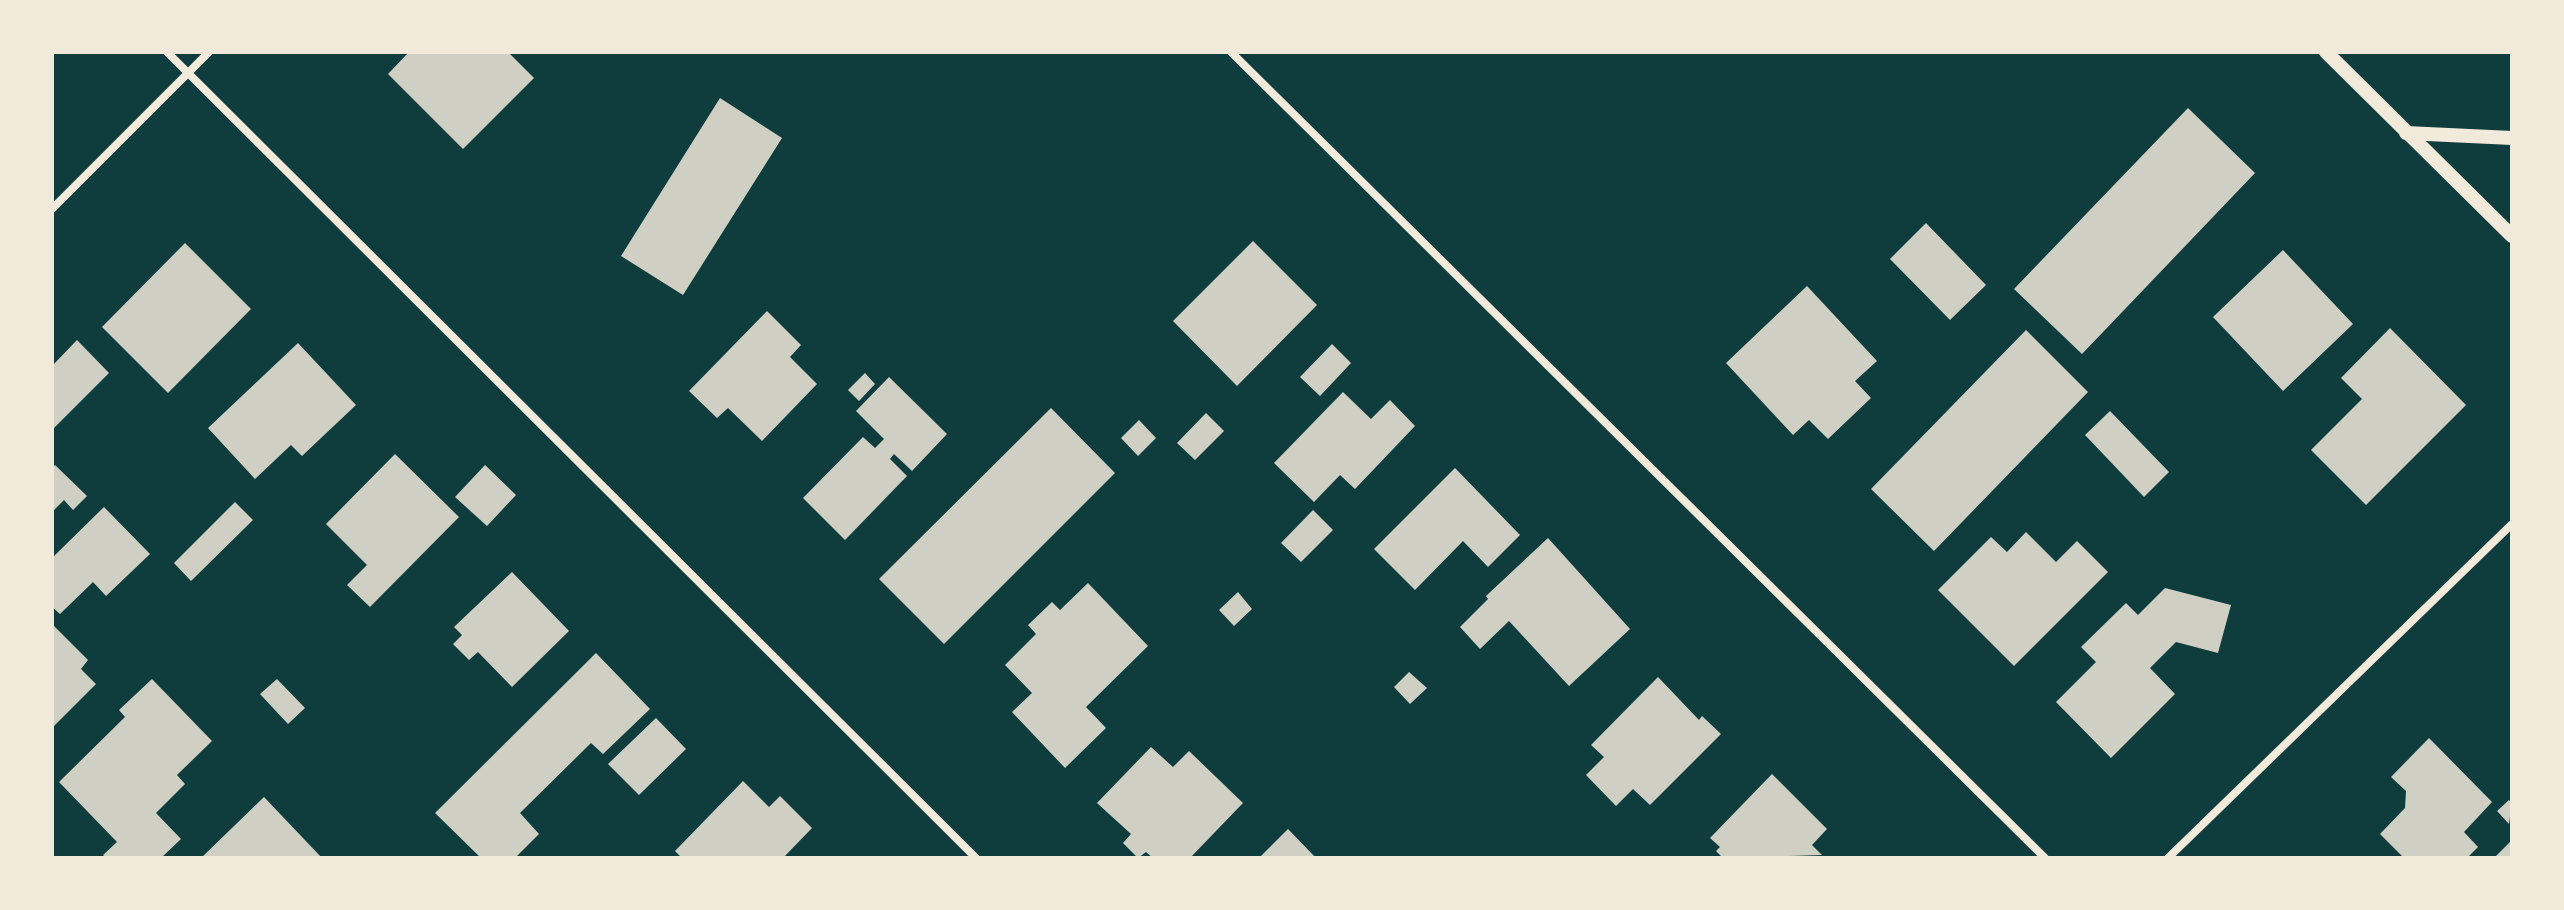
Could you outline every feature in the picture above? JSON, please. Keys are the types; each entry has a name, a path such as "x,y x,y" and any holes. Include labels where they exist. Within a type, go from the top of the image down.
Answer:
{"street":[{"path":"167,52 976,858"},
{"path":"52,209 209,52"},
{"path":"1231,52 2045,858"},
{"path":"2326,52 2512,236"},
{"path":"2406,133 2512,138"},
{"path":"2168,858 2512,524"}],"building":[{"path":"409,52 508,52 534,78 463,149 388,74"},
{"path":"720,98 782,138 683,295 621,256"},
{"path":"2188,108 2255,173 2082,354 2014,289"},
{"path":"1926,223 1986,285 1950,320 1890,259"},
{"path":"1253,241 1317,305 1237,386 1173,321"},
{"path":"185,243 251,309 168,393 102,327"},
{"path":"2283,250 2353,324 2283,391 2213,317"},
{"path":"1807,286 1877,361 1855,381 1871,398 1828,439 1809,420 1793,435 1726,363"},
{"path":"767,311 801,345 790,357 817,384 762,441 728,408 717,418 689,391"},
{"path":"2390,328 2466,405 2366,505 2311,450 2362,399 2341,378"},
{"path":"2026,330 2088,392 1934,551 1871,489"},
{"path":"77,340 109,373 52,430 52,366"},
{"path":"298,343 356,405 302,456 291,445 255,479 208,428"},
{"path":"1332,344 1351,363 1320,396 1300,377"},
{"path":"865,373 875,384 859,401 848,390"},
{"path":"889,377 947,434 912,471 894,454 890,459 907,476 845,540 803,498 863,437 875,448 884,439 856,411"},
{"path":"1343,392 1371,419 1390,400 1415,426 1355,489 1340,475 1314,502 1274,463"},
{"path":"1051,408 1115,473 944,644 879,579"},
{"path":"2110,411 2169,472 2144,497 2085,435"},
{"path":"1206,413 1224,431 1195,460 1177,443"},
{"path":"1139,420 1156,438 1138,456 1121,438"},
{"path":"395,454 459,517 370,607 347,585 367,565 326,524"},
{"path":"55,465 87,496 73,510 64,500 52,512 52,468"},
{"path":"485,465 516,495 487,526 455,497"},
{"path":"1455,468 1520,535 1488,567 1463,541 1415,590 1374,549"},
{"path":"235,502 253,520 191,581 174,563"},
{"path":"104,507 150,554 106,596 93,582 60,614 52,607 52,558"},
{"path":"1313,510 1333,530 1301,562 1281,543"},
{"path":"2026,532 2056,562 2077,541 2108,572 2014,666 1938,590 1991,537 2007,552"},
{"path":"1548,538 1630,629 1569,686 1509,621 1480,649 1460,627 1488,599 1486,596"},
{"path":"512,572 569,631 512,687 478,652 469,660 453,644 462,635 454,627"},
{"path":"1088,583 1148,646 1086,707 1106,728 1065,768 1012,712 1032,693 1005,665 1036,634 1028,625 1052,602 1060,610"},
{"path":"2165,588 2231,605 2218,653 2176,642 2150,668 2175,694 2111,758 2056,702 2096,662 2081,647 2126,603 2138,615"},
{"path":"1238,592 1252,609 1234,626 1219,610"},
{"path":"52,624 88,660 81,669 96,684 52,728"},
{"path":"596,653 650,709 603,754 591,743 520,813 539,834 515,858 481,858 435,813"},
{"path":"1409,672 1427,688 1410,704 1394,687"},
{"path":"1658,677 1699,720 1702,716 1721,734 1650,805 1633,789 1616,806 1586,775 1604,757 1591,745"},
{"path":"152,679 212,741 177,775 185,784 156,813 181,839 161,858 106,858 103,855 117,842 59,782 125,717 119,710"},
{"path":"277,679 305,708 288,724 260,694"},
{"path":"656,718 686,749 639,795 608,764"},
{"path":"2429,738 2492,802 2464,832 2478,847 2467,858 2404,858 2380,834 2405,808 2406,791 2391,777"},
{"path":"1151,747 1173,767 1189,751 1243,803 1190,858 1153,858 1146,852 1138,858 1123,843 1131,834 1097,803"},
{"path":"1772,774 1827,829 1812,845 1822,855 1723,858 1716,851 1720,847 1710,838"},
{"path":"743,781 769,807 780,796 812,828 783,858 682,858 675,851"},
{"path":"264,797 322,858 201,858"},
{"path":"2509,800 2512,803 2509,824 2497,811"},
{"path":"1288,829 1316,858 1259,858"},
{"path":"2512,840 2512,858 2494,858"}]}
